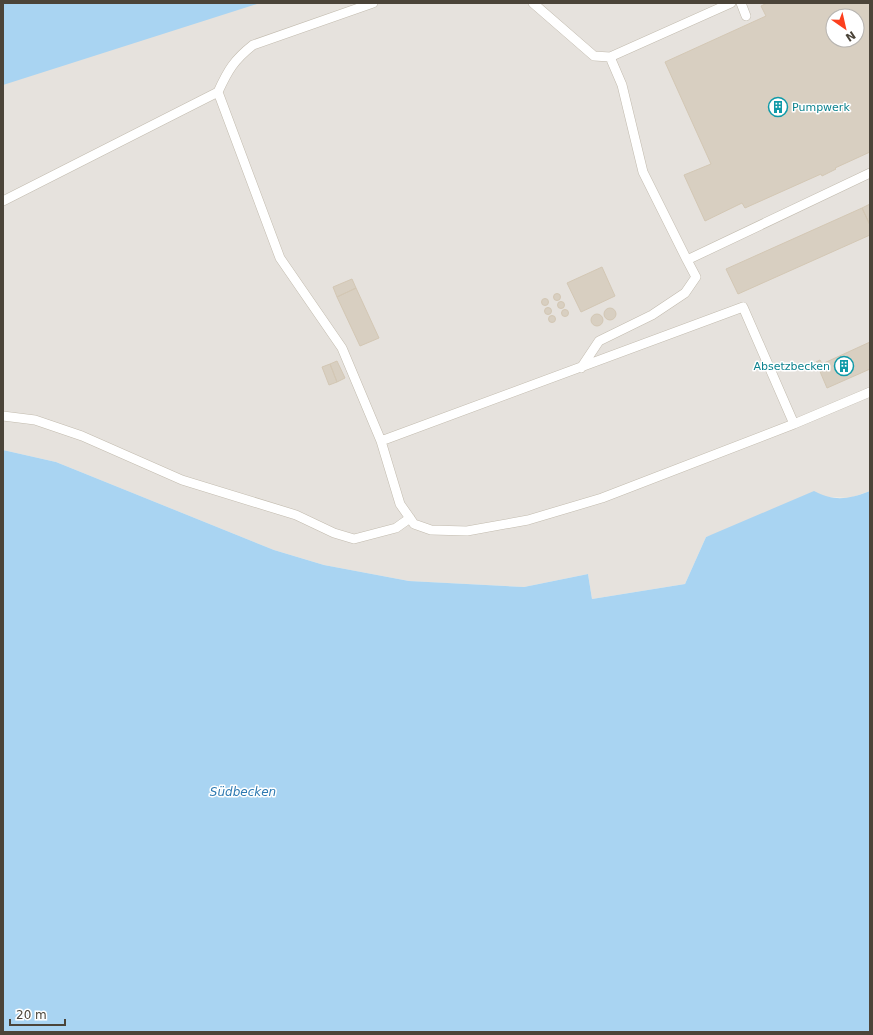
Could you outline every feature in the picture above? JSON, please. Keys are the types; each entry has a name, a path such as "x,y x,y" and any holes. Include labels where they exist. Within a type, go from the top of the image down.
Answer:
{"lane":[{"path":"3,201 218,92 227,71 238,57 253,45 373,3"},
{"path":"533,3 594,56 610,57 731,3"},
{"path":"741,3 746,16"},
{"path":"581,368 598,341 652,315 685,293 696,277 643,172 622,84 610,57"},
{"path":"218,92 280,258 342,348 381,441 400,504 414,524 431,530 467,531 528,520 602,498 794,424 870,392"},
{"path":"687,260 870,173"},
{"path":"381,441 743,307 794,424"},
{"path":"3,416 35,420 82,436 182,480 296,515 334,533 354,539 396,528 410,518"}],"shaded area":[{"path":"3,3 870,3 870,491 850,498 825,497 706,537 685,584 592,599 588,574 524,587 409,581 324,565 274,550 56,462 3,450"}],"water":[{"path":"3,3 260,3 3,85"},
{"name":"Südbecken","path":"3,450 56,462 274,550 324,565 409,581 524,587 588,574 592,599 685,584 706,537 814,491 829,497 842,498 855,496 870,491 870,1032 3,1032"}],"building":[{"name":"Pumpwerk","path":"767,3 870,3 870,152 835,168 836,169 822,176 821,174 745,208 742,203 705,221 684,175 711,164 665,62 766,16 761,6"},
{"path":"870,204 870,225 862,208"},
{"path":"862,208 870,225 870,235 738,294 726,269"},
{"path":"602,267 615,296 581,312 567,283"},
{"path":"352,279 356,288 337,297 333,287"},
{"path":"356,288 379,338 360,346 337,297"},
{"path":"557,294 560,297 557,300 554,297"},
{"path":"545,299 548,302 545,305 542,302"},
{"path":"561,302 564,305 561,308 558,305"},
{"path":"548,308 551,311 548,314 545,311"},
{"path":"610,308 614,310 616,314 614,318 610,320 606,318 604,314 606,310"},
{"path":"565,310 568,313 565,316 562,313"},
{"path":"597,314 601,316 603,320 601,324 597,326 593,324 591,320 593,316"},
{"path":"552,316 555,319 552,322 549,319"},
{"name":"Absetzbecken","path":"870,342 870,369 827,388 816,362 820,360 822,364"},
{"path":"337,361 345,378 337,382 330,364"},
{"path":"330,364 337,382 329,385 322,367"}],"place":[{"name":"Pumpwerk","path":"778,107"},
{"name":"Absetzbecken","path":"844,366"}]}
